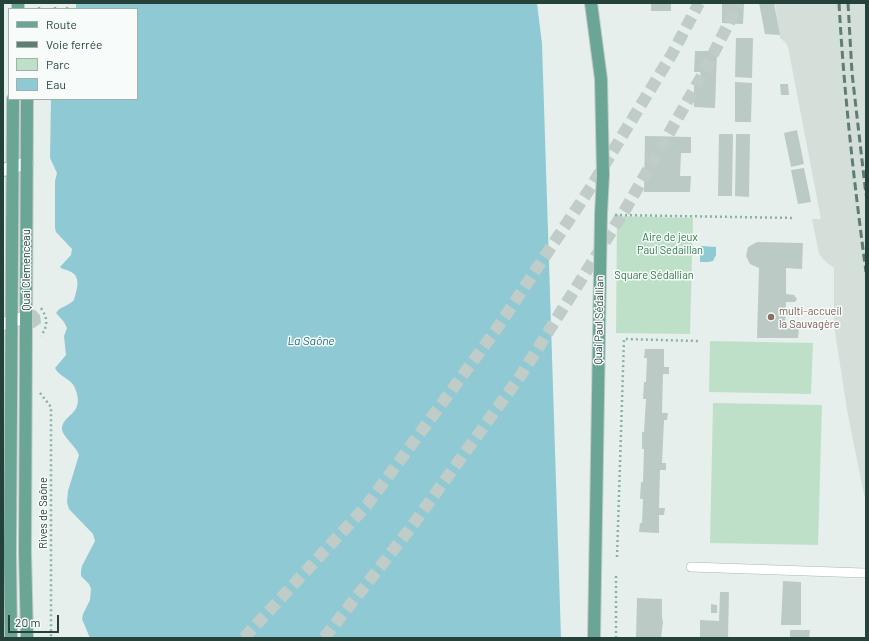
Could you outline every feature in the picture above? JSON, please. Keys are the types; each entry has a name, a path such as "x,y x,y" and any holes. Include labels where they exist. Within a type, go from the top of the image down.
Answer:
{"main road":[{"name":"Quai Paul Sédallian","path":"591,3 601,79 603,175 601,214 594,638"},
{"name":"Quai Clemenceau","path":"11,638 11,443 7,322 8,169 13,100"},
{"name":"Quai Clemenceau","path":"27,100 25,442 27,638"},
{"path":"11,443 25,442"},
{"path":"11,482 25,481"},
{"path":"11,529 25,529"}],"street":[{"path":"8,169 27,163"},
{"path":"7,322 26,317"}],"lane":[{"path":"691,567 864,573"}],"path":[{"path":"601,214 795,218"},
{"path":"617,557 624,339 698,341"},
{"name":"Rives de Saône","path":"39,392 51,407 51,638"},
{"path":"616,576 616,638"}],"shaded area":[{"path":"775,3 866,3 866,501 847,410 834,325 834,268 819,254 812,219 821,219 788,47 780,38"}],"green space":[{"name":"Square Sédallian","path":"617,216 693,218 690,334 616,333"},
{"path":"710,341 813,343 811,394 709,392"},
{"path":"713,403 822,405 818,545 710,543"}],"water":[{"name":"La Saône","path":"76,3 537,3 542,44 561,638 90,638 82,619 90,600 91,589 89,584 81,576 81,571 82,566 95,541 93,534 69,509 67,502 68,491 79,455 64,435 62,429 63,424 76,409 78,397 73,385 59,374 55,368 66,355 64,336 67,328 56,313 74,300 78,283 76,276 73,273 60,267 71,255 72,249 56,232 55,228 55,181 57,173 50,158 51,100 138,100 138,8 76,8"},
{"path":"701,246 716,247 716,255 713,261 700,262"}],"building":[{"path":"651,3 671,3 671,11 651,11"},
{"path":"722,3 744,3 743,24 722,23"},
{"path":"759,3 774,3 780,35 765,34"},
{"path":"736,38 753,38 752,78 735,77"},
{"path":"695,51 717,51 715,108 694,107 694,86 700,86 700,82 702,82 700,72 694,72"},
{"path":"735,82 752,83 751,122 735,122"},
{"path":"780,84 788,84 789,95 781,95"},
{"path":"797,130 804,164 791,167 784,133"},
{"path":"719,134 733,134 732,196 718,196"},
{"path":"736,134 750,134 749,197 735,196"},
{"path":"645,136 691,137 691,153 681,153 680,176 691,176 690,192 644,192"},
{"path":"804,168 811,202 798,204 791,170"},
{"path":"757,242 803,243 802,269 786,268 786,294 794,295 797,299 795,302 786,302 785,328 799,328 798,338 757,338 759,268 750,264 746,256 748,247"},
{"path":"32,310 35,310 40,315 41,323 34,328 32,328"},
{"path":"645,349 664,349 664,367 669,367 669,374 663,374 662,413 668,413 667,420 664,420 662,463 666,463 666,470 660,470 659,508 665,508 664,515 659,515 659,533 639,532 640,523 642,523 643,499 640,499 641,482 643,482 644,449 642,449 642,432 644,432 646,399 643,399 644,382 646,382 647,358 644,358"},
{"path":"783,581 801,582 801,625 781,625"},
{"path":"720,592 729,592 728,638 700,638 700,620 719,621"},
{"path":"637,598 662,599 663,622 661,638 636,638"},
{"path":"711,604 717,605 717,613 711,613"},
{"path":"790,630 810,630 809,638 790,638"}],"tunnel":[{"path":"244,638 367,505 496,330 591,187 672,54 699,3"},
{"path":"324,638 409,530 521,375 625,210 703,74 739,3"}],"railway":[{"path":"839,3 850,138 866,272"},
{"path":"848,3 852,73 866,195"}],"place":[{"name":"multi-accueil la Sauvagère","path":"771,317"}],"park label":[{"name":"Aire de jeux Paul Sedaillan","path":"670,243"}]}
